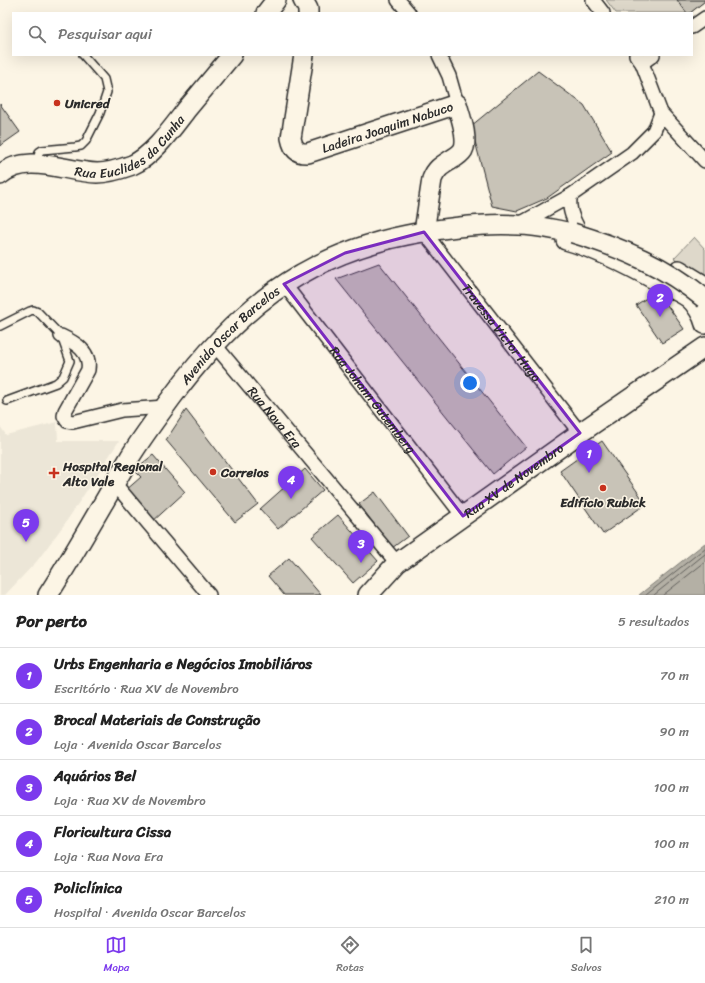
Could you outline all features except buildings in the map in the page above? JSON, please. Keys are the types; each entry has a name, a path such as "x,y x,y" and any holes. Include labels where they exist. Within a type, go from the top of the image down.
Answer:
{"main road":[{"path":"267,12 276,0"},
{"path":"303,0 308,12"},
{"name":"Rua Euclides da Cunha","path":"0,174 7,169 23,164 37,163 77,171 98,173 116,171 134,164 150,152 165,137 231,56"},
{"name":"Ladeira Joaquim Nabuco","path":"304,56 292,138 292,145 297,151 302,153 308,153 457,104 465,141 463,150 435,172 432,179 424,232"},
{"path":"525,225 600,232 646,252 705,286"},
{"name":"Avenida Oscar Barcelos","path":"48,595 115,484 130,456 190,373 214,344 238,321 284,284 345,252 387,239 424,232 466,227 525,225 553,237 578,244 609,256 665,285 700,298 699,311 705,324"},
{"path":"575,229 634,255 675,276 700,298"},
{"path":"646,252 665,285"},
{"name":"Rua XV de Novembro","path":"368,595 398,563 580,433 705,347"}],"street":[{"path":"398,0 408,12"},
{"path":"593,0 602,12"},
{"path":"693,26 705,18"},
{"path":"439,56 449,76 457,104"},
{"path":"650,56 639,59 661,114 705,161"},
{"path":"525,225 632,153 654,131 661,114"},
{"path":"570,196 569,207 575,229"},
{"name":"Travessa Victor Hugo","path":"424,232 580,433"},
{"name":"Rua Johann Gutemberg","path":"284,284 463,516"},
{"path":"61,336 73,342 85,353 90,362 88,370 65,411 64,416 67,421 73,422 122,410 165,407"},
{"name":"Rua Nova Era","path":"214,344 398,563"},
{"path":"115,484 209,595"}],"lane":[{"path":"37,163 39,152 42,150 81,146 86,141 100,113 107,92 104,79 83,56"},
{"path":"0,326 33,310 38,312 61,336 70,361 63,377 56,383 7,401"}],"highlighted area":[{"path":"424,232 580,433 463,516 284,284 345,253"}],"shaded area":[{"path":"606,0 705,0 691,12 615,12"},
{"path":"694,237 705,249 705,278 674,258"},
{"path":"57,422 58,441 119,441 66,522 37,561 5,595 0,595 0,426 6,435"}],"water":[{"path":"705,543 705,595 639,595"}],"place":[{"name":"Unicred","path":"57,103"},
{"name":"Brocal Materiais de Construção","path":"660,317"},
{"name":"Correios","path":"213,472"},
{"name":"Hospital Regional Alto Vale","path":"54,473"},
{"name":"Urbs Engenharia e Negócios Imobiliáros","path":"589,473"},
{"name":"Edifício Rubick","path":"603,488"},
{"name":"Floricultura Cissa","path":"291,499"},
{"name":"Policlínica","path":"26,542"},
{"name":"Aquários Bel","path":"361,563"}]}
